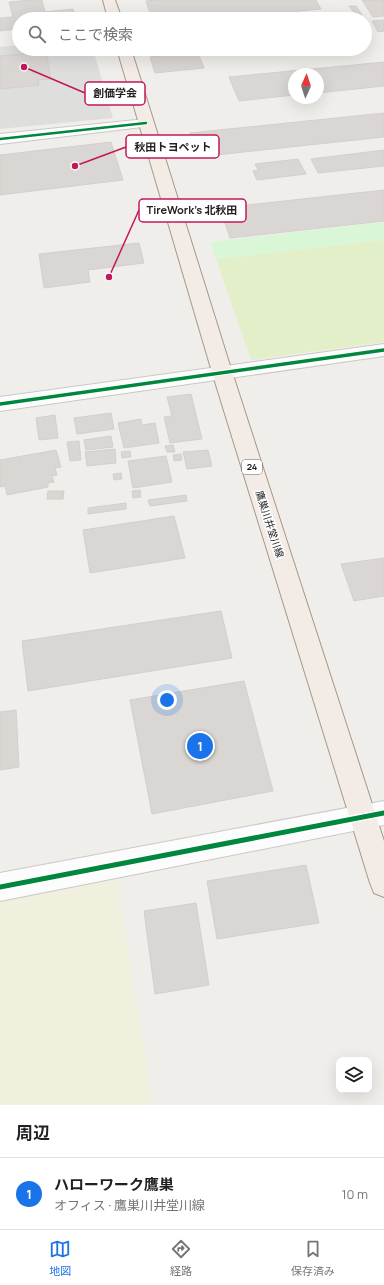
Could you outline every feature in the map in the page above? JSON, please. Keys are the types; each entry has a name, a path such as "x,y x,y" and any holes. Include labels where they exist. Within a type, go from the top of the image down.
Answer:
{"main road":[{"path":"109,0 113,12"},
{"name":"鷹巣川井堂川線","path":"126,56 222,372 373,815 384,883"}],"street":[{"path":"0,139 146,123"},
{"path":"0,404 384,350"},
{"path":"0,887 373,815"}],"shaded area":[{"path":"12,46 12,56 95,56 113,118 0,129 0,47"},
{"path":"117,879 154,1105 0,1105 0,901"}],"green space":[{"path":"384,222 384,240 216,259 210,242"},
{"path":"384,240 384,342 251,360 216,259"}],"building":[{"path":"42,0 45,12 12,12 12,13 9,2"},
{"path":"316,0 321,9 289,12 150,12 146,1"},
{"path":"362,0 384,0 384,16 373,17 372,12 370,12"},
{"path":"349,6 356,6 360,12 354,12"},
{"path":"73,9 74,12 45,12"},
{"path":"12,17 12,30 0,31 0,18"},
{"path":"384,20 384,31 378,32 372,21"},
{"path":"0,56 47,56 51,79 38,80 39,85 0,89"},
{"path":"199,56 204,68 155,73 150,57"},
{"path":"384,62 384,86 324,92 324,68 322,68"},
{"path":"288,71 288,96 239,101 229,77"},
{"path":"384,113 384,137 197,157 196,153 186,154 181,138 191,137 190,133"},
{"path":"111,142 123,180 0,195 0,155"},
{"path":"384,150 384,166 318,173 311,159"},
{"path":"298,159 306,174 257,180 253,171 258,170 255,164"},
{"path":"384,190 384,221 230,238 220,208"},
{"path":"139,243 144,263 88,270 90,282 44,288 39,254"},
{"path":"191,394 202,439 170,443 164,417 172,416 167,397"},
{"path":"111,413 114,429 77,434 74,418"},
{"path":"55,415 58,438 39,440 36,418"},
{"path":"141,419 142,425 155,423 159,443 124,448 118,423"},
{"path":"111,436 113,447 86,450 84,440"},
{"path":"79,441 81,460 70,461 67,442"},
{"path":"173,445 175,452 167,452 165,446"},
{"path":"115,449 116,463 87,466 85,452"},
{"path":"56,450 61,467 55,468 57,475 52,476 54,482 48,483 48,487 7,495 5,486 0,487 0,460"},
{"path":"208,450 212,466 187,469 183,452"},
{"path":"130,451 131,457 122,458 121,452"},
{"path":"181,454 182,460 174,461 173,455"},
{"path":"166,456 172,482 133,488 128,461"},
{"path":"121,473 122,479 114,480 113,474"},
{"path":"140,490 141,497 133,498 132,491"},
{"path":"48,491 64,491 63,499 47,499"},
{"path":"186,495 187,501 150,506 148,500"},
{"path":"126,503 126,509 88,514 88,508"},
{"path":"174,516 185,558 90,573 83,530"},
{"path":"384,558 384,596 354,601 341,564"},
{"path":"221,611 232,658 28,691 22,641"},
{"path":"244,681 273,791 152,814 130,700"},
{"path":"16,710 19,767 0,770 0,712"},
{"path":"306,865 319,923 217,939 207,881"},
{"path":"196,903 209,985 155,994 144,911"}],"cycle path":[{"path":"0,139 146,123"},
{"path":"0,404 384,350"},
{"path":"0,887 384,813"}],"place":[{"name":"創価学会","path":"24,67"},
{"name":"秋田トヨペット","path":"75,166"},
{"name":"TireWork's 北秋田","path":"109,277"},
{"name":"ハローワーク鷹巣","path":"200,746"}]}
